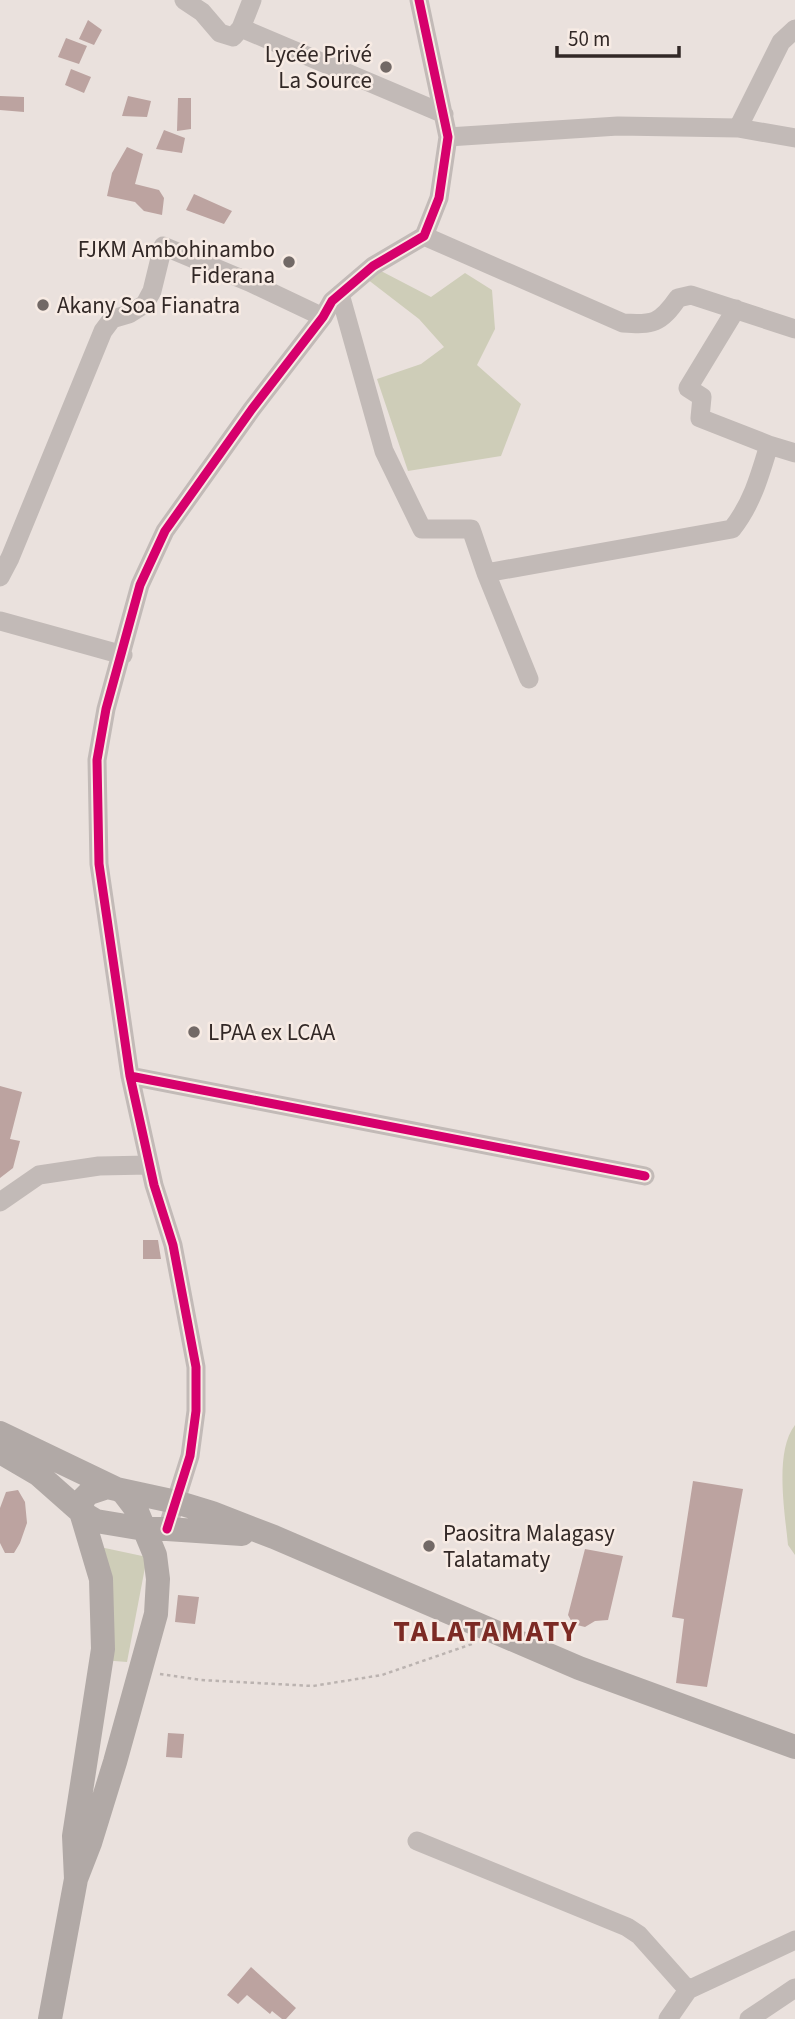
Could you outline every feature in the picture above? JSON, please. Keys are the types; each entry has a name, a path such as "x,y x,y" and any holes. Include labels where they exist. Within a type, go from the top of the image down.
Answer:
{"main road":[{"path":"0,1433 117,1488 156,1529 156,1614 104,1797 76,1879 50,2019"},
{"path":"0,1451 37,1474 80,1511 96,1521 156,1529 274,1537"},
{"path":"76,1879 74,1836 103,1649 102,1579 80,1504 89,1493 107,1487 176,1502 274,1537 579,1668 795,1746"},
{"path":"100,1671 141,1671"}],"street":[{"path":"184,0 202,12 220,33 233,37 241,28 252,0"},
{"path":"156,1529 176,1502 190,1456 196,1411 195,1367 173,1245 149,1165 130,1076 99,864 97,761 106,709 140,586 165,531 252,409 323,317 332,301 373,266 424,236 439,198 447,137 419,0"},
{"path":"241,28 444,114"},
{"path":"738,128 781,42 795,29"},
{"path":"447,137 618,126 738,128 795,138"},
{"path":"424,236 623,323 650,325 666,316 678,298 691,295 795,329"},
{"path":"0,577 103,331 112,319 130,314 145,304 152,291 163,246 323,317"},
{"path":"340,294 384,451 422,529 471,529 529,679"},
{"path":"736,309 688,388 702,397 700,418 795,453"},
{"path":"486,573 732,529 754,493 769,445"},
{"path":"0,621 123,655"},
{"path":"130,1076 645,1176"},
{"path":"0,1202 39,1175 99,1166 149,1165"},
{"path":"417,1841 627,1927 639,1934 688,1990"},
{"path":"668,2019 688,1990 795,1940"},
{"path":"749,2019 795,1988"}],"path":[{"path":"141,1671 201,1680 313,1686 383,1675 501,1633"}],"green space":[{"path":"381,271 431,297 465,273 492,290 495,329 477,365 521,404 501,456 408,471 377,379 421,364 444,347 419,319 367,279"},
{"path":"795,1425 795,1555 788,1545 782,1483 785,1451"},
{"path":"100,1547 147,1557 127,1662 102,1660"}],"building":[{"path":"88,20 102,30 94,45 79,39"},
{"path":"66,38 87,46 79,64 58,57"},
{"path":"71,69 91,77 84,93 65,85"},
{"path":"0,96 24,97 24,112 0,110"},
{"path":"128,96 151,101 147,117 122,116"},
{"path":"178,98 191,98 191,129 177,131"},
{"path":"164,130 185,138 182,153 156,149"},
{"path":"127,147 143,154 135,184 159,190 164,198 162,215 144,211 135,202 107,196 112,173"},
{"path":"194,194 232,211 224,224 186,210"},
{"path":"0,1086 22,1092 10,1139 20,1141 13,1168 0,1178"},
{"path":"143,1240 158,1240 161,1259 143,1259"},
{"path":"693,1481 743,1489 707,1687 676,1683 684,1619 672,1617"},
{"path":"18,1490 25,1502 27,1523 14,1553 5,1553 0,1543 0,1508 6,1492"},
{"path":"585,1549 623,1556 608,1620 595,1621 585,1627 573,1624 568,1615"},
{"path":"178,1595 199,1597 195,1624 175,1622"},
{"path":"168,1733 184,1734 182,1758 166,1757"},
{"path":"251,1967 296,2008 286,2019 272,2011 270,2014 247,1995 238,2004 227,1995"}],"cycle path":[{"path":"167,1529 190,1456 196,1411 196,1367 173,1245 154,1185 130,1076 99,864 97,760 106,709 140,585 165,531 252,409 323,317 332,301 373,266 424,236 439,198 448,137 419,0"},
{"path":"130,1076 645,1176"}],"place":[{"name":"Lycée Privé La Source","path":"386,67"},
{"name":"FJKM Ambohinambo Fiderana","path":"289,262"},
{"name":"Akany Soa Fianatra","path":"43,305"},
{"name":"LPAA ex LCAA","path":"194,1032"},
{"name":"Paositra Malagasy Talatamaty","path":"429,1546"}],"district":[{"name":"TALATAMATY","path":"486,1631"}]}
